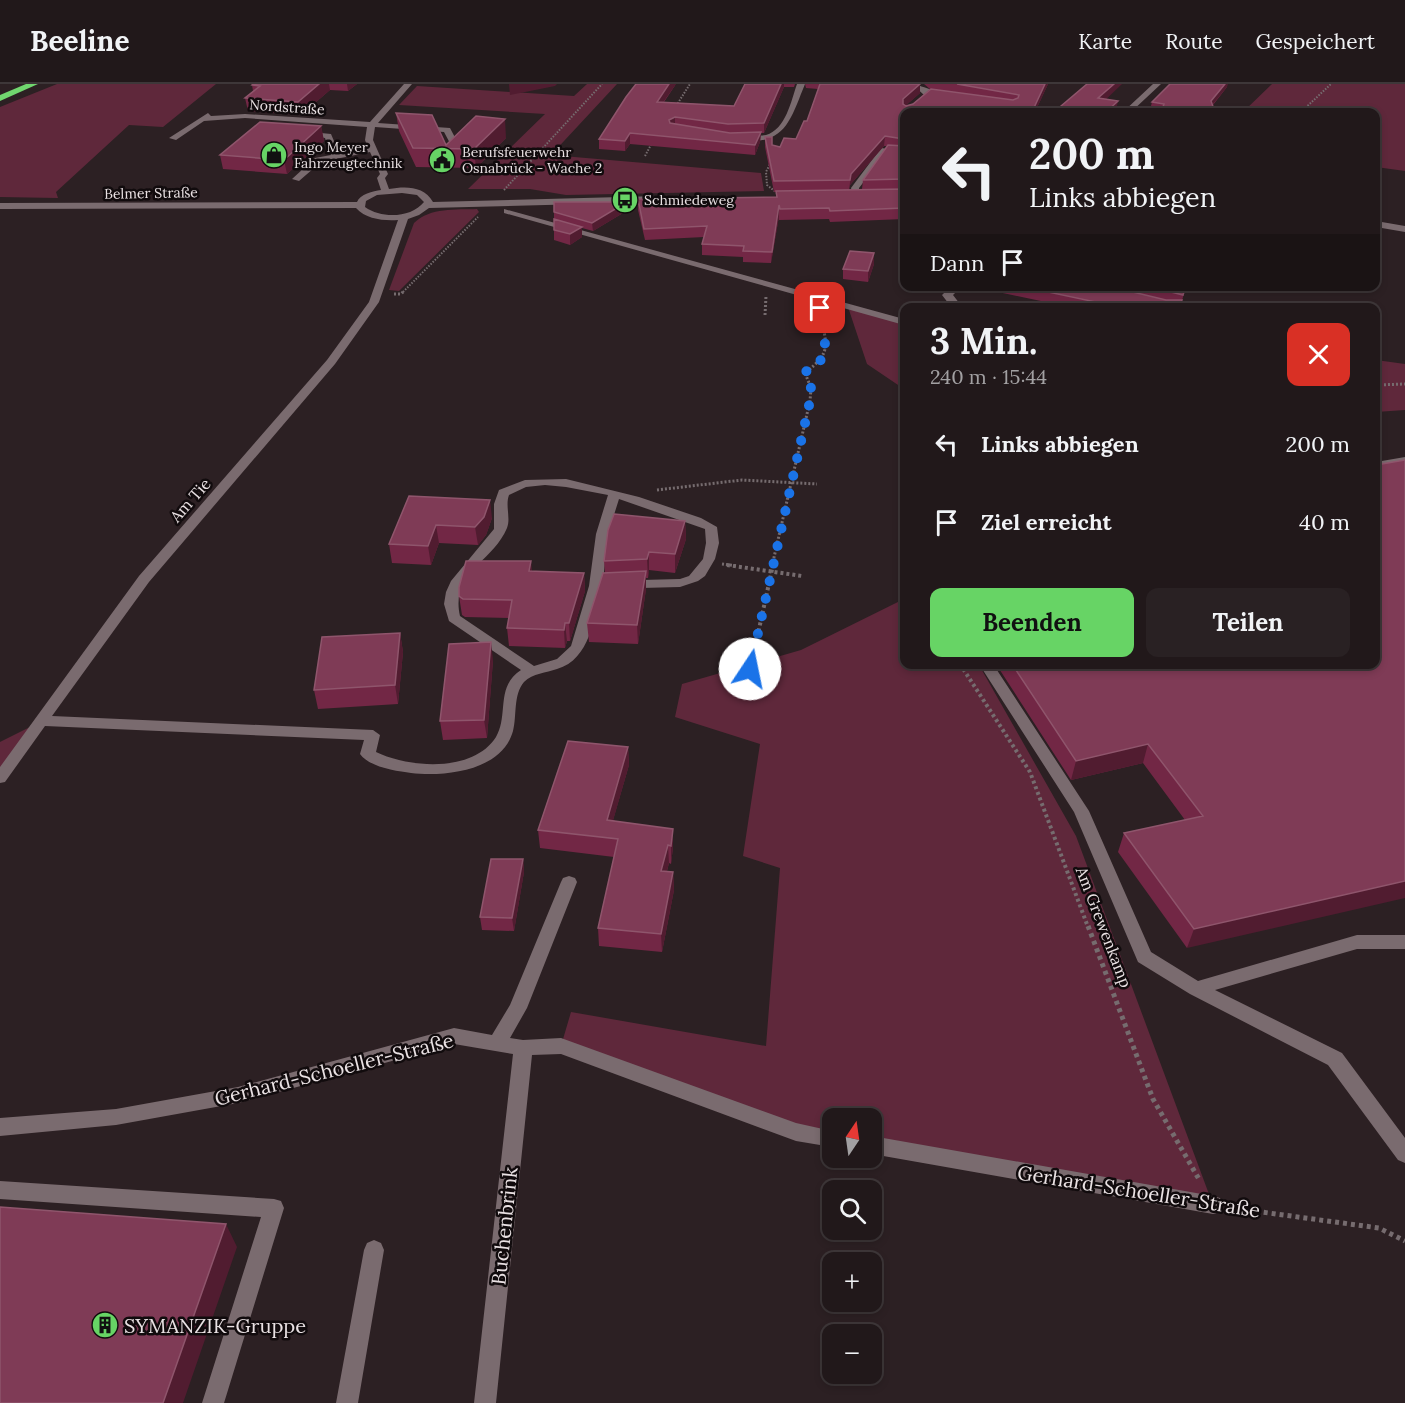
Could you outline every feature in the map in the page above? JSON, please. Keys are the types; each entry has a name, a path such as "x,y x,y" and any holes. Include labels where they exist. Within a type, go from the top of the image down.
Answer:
{"highway":[{"path":"0,89 12,84"},
{"path":"0,98 34,84"}],"street":[{"path":"398,190 391,178 384,174 369,140 371,126 387,102 408,84"},
{"path":"730,137 771,137 780,132 801,84"},
{"path":"916,84 927,93 948,96"},
{"path":"1131,108 1157,84"},
{"path":"920,99 927,93"},
{"path":"173,138 214,111"},
{"name":"Nordstraße","path":"201,119 245,116 447,130 455,145"},
{"path":"278,129 289,120"},
{"path":"290,132 327,136 336,156"},
{"path":"771,137 778,146 776,153"},
{"path":"296,179 318,160 374,149"},
{"path":"845,196 861,195 855,188 884,150 900,152"},
{"path":"384,174 381,178 386,191"},
{"path":"428,203 419,192 398,190 386,191 361,203 364,213 389,217 415,213 428,203 495,199 515,201"},
{"path":"428,203 673,199"},
{"name":"Belmer Straße","path":"0,206 361,203"},
{"path":"507,211 900,321"},
{"name":"Am Tie","path":"0,778 144,579 331,362 374,302 392,257 394,240 404,216"},
{"name":"Am Tie","path":"389,217 389,229 394,240"},
{"path":"1380,225 1405,229"},
{"path":"952,291 948,295 954,303"},
{"path":"1380,464 1405,461"},
{"path":"533,672 454,618 450,607 453,591 461,575 485,551 500,530 503,520 500,506 503,493 524,484 553,482 578,484 711,527 714,537 712,554 701,572 687,582 612,583 596,586"},
{"path":"42,721 373,735 368,754 379,761 409,768 445,768 468,764 490,753 503,737 513,689 521,677 560,663 574,653 596,586 602,534 614,495"},
{"path":"989,669 1081,811 1144,957 1196,989 1335,1059 1405,1154"},
{"path":"497,1043 518,1008 570,882"},
{"path":"1196,989 1357,942 1405,942"},
{"name":"Gerhard-Schoeller-Straße","path":"0,1127 116,1117 238,1095 454,1036 523,1048 561,1046 796,1132 822,1137"},
{"name":"Buchenbrink","path":"486,1403 523,1048"},
{"name":"Gerhard-Schoeller-Straße","path":"882,1148 1213,1205"},
{"path":"0,1190 274,1208 213,1403"},
{"path":"347,1403 374,1250"}],"path":[{"path":"495,199 602,84"},
{"path":"684,110 674,109 690,84"},
{"path":"1306,108 1331,84"},
{"path":"645,156 656,135"},
{"path":"776,153 766,172 767,185 780,197"},
{"path":"378,292 401,294 480,215"},
{"path":"747,684 810,401 811,388 805,373 822,360 826,353 820,308"},
{"path":"1380,385 1405,384"},
{"path":"649,491 742,480 817,484"},
{"path":"707,562 802,576"},
{"name":"Am Grewenkamp","path":"963,669 1030,772 1153,1099 1213,1205"},
{"name":"Gerhard-Schoeller-Straße","path":"1213,1205 1379,1228 1405,1241"}],"shaded area":[{"path":"57,84 216,84 163,127 129,125 56,192 58,198 0,197 0,107"},
{"path":"587,84 617,84 551,155 761,173 764,191 566,195 530,189 468,189 545,114 399,105 417,86 574,96"},
{"path":"1272,84 1405,84 1405,171 1380,168 1380,108 1247,108"},
{"path":"477,209 479,212 399,291 389,290 414,223 436,212"},
{"path":"848,307 900,321 900,386 867,364"},
{"path":"1380,361 1405,364 1405,410 1380,412"},
{"path":"900,601 900,669 981,669 1076,836 1213,1205 882,1147 882,1108 822,1108 822,1137 796,1132 561,1046 571,1012 766,1046 780,868 743,856 760,744 675,717 682,684 801,650"},
{"path":"42,721 0,778 0,742"}],"building":[{"path":"253,84 319,84 298,102 245,98 260,86"},
{"path":"636,84 669,84 657,102 734,106 745,84 781,84 764,123 728,124 675,117 669,120 670,123 730,133 761,132 755,145 630,133 625,141 599,139"},
{"path":"820,84 920,84 903,99 903,104 906,106 913,104 931,89 1013,100 1019,95 957,84 1045,84 1034,108 900,108 900,138 885,136 851,174 850,180 774,181 765,137 772,137 772,145 780,147 784,138 796,139 804,121 807,121"},
{"path":"1087,84 1114,84 1098,98 1118,101 1110,108 1059,108"},
{"path":"1170,84 1225,84 1211,101 1214,108 1162,108 1164,104 1152,102"},
{"path":"396,113 432,115 446,145 476,116 505,119 474,149 413,148"},
{"path":"260,122 321,126 284,160 220,155"},
{"path":"888,145 900,146 900,179 863,180"},
{"path":"900,189 900,208 830,211 829,208 780,209 779,205 772,252 743,251 744,246 702,244 707,226 644,229 638,199 777,197 776,191"},
{"path":"554,202 627,202 592,223 554,212"},
{"path":"554,219 582,227 570,234 554,230"},
{"path":"850,251 874,253 868,271 843,269"},
{"path":"1044,291 1129,291 1166,300 1182,300 1181,303 1101,303"},
{"path":"1167,291 1184,291 1183,295"},
{"path":"1405,460 1405,881 1194,929 1124,833 1203,816 1148,744 1076,761 1015,669 1380,669 1380,464"},
{"path":"409,496 490,500 484,517 475,527 436,525 428,546 389,544"},
{"path":"614,514 685,521 675,554 649,552 647,559 604,561 608,530"},
{"path":"466,561 531,561 529,571 584,573 569,623 565,623 564,630 507,628 512,600 463,599 459,596"},
{"path":"646,571 637,625 587,623 603,573"},
{"path":"400,633 395,685 314,690 322,637"},
{"path":"491,642 484,720 440,721 449,644"},
{"path":"568,741 628,747 607,820 673,829 671,846 668,845 661,871 673,872 661,934 598,928 618,839 538,830"},
{"path":"491,859 523,859 512,918 480,917"},
{"name":"SYMANZIK-Gruppe","path":"0,1207 226,1224 163,1403 0,1403"}],"place":[{"name":"Ingo Meyer Fahrzeugtechnik","path":"274,155"},
{"name":"Berufsfeuerwehr Osnabrück - Wache 2","path":"442,160"},
{"name":"Schmiedeweg","path":"625,200"},
{"name":"SYMANZIK-Gruppe","path":"105,1325"}],"route":[{"path":"750,669 810,401 811,388 805,373 822,360 826,353 820,308"}]}
